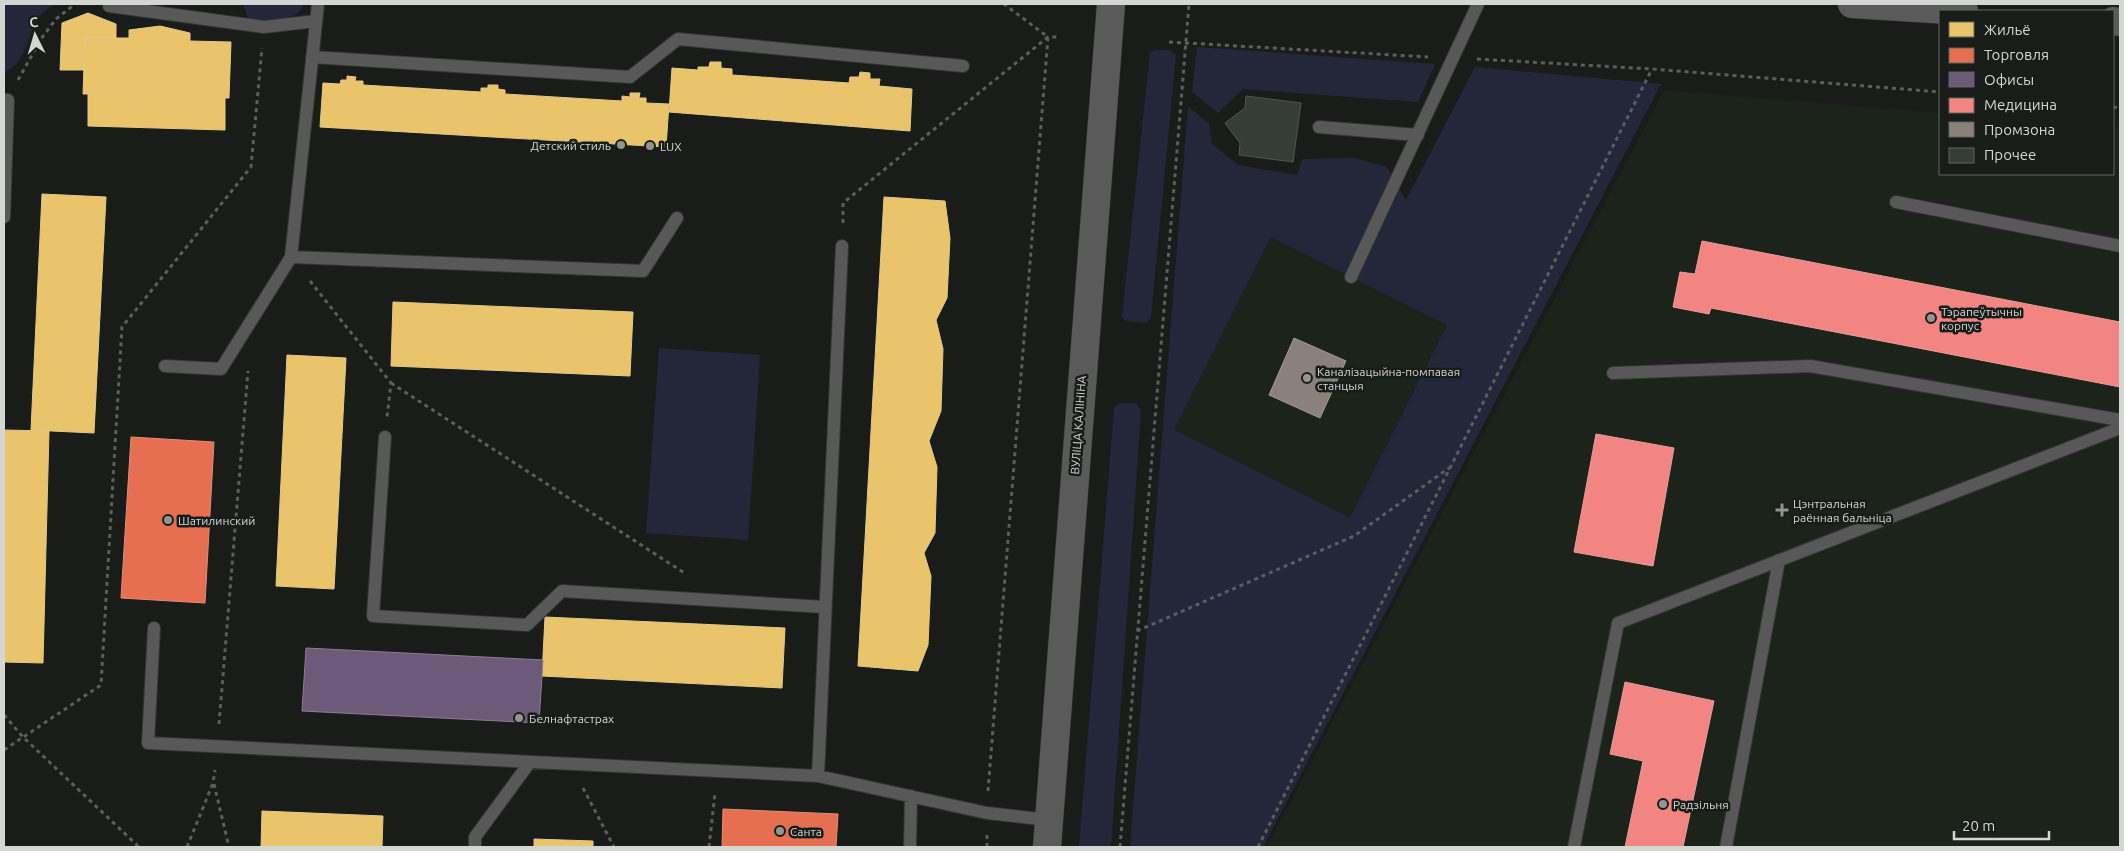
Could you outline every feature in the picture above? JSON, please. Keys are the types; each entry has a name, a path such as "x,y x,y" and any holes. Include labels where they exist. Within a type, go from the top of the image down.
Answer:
{"main road":[{"name":"ВУЛІЦА КАЛІНІНА","path":"1046,847 1111,4"},
{"path":"1852,4 1948,10"}],"lane":[{"path":"165,366 221,369 291,257 318,4"},
{"path":"1351,277 1478,4"},
{"path":"109,6 264,27 316,21"},
{"path":"312,57 630,76 678,39 963,66"},
{"path":"4,217 6,100"},
{"path":"1319,127 1418,135"},
{"path":"1896,202 2120,246"},
{"path":"291,257 643,271 676,218"},
{"path":"818,776 824,607 842,246"},
{"path":"1613,373 1810,366 2120,420"},
{"path":"1574,847 1618,623 2120,428"},
{"path":"385,437 373,616 527,625 562,591 824,607"},
{"path":"1726,847 1779,560"},
{"path":"154,628 148,743 818,776 987,813 1048,820"},
{"path":"475,847 475,837 530,762"},
{"path":"910,847 911,796"}],"path":[{"path":"6,100 41,39 56,19 75,4"},
{"path":"1004,4 1048,37 1058,38"},
{"path":"1120,847 1189,4"},
{"path":"4,750 101,684 122,327 252,167 264,27"},
{"path":"842,246 844,202 1048,37"},
{"path":"987,847 987,813 1048,37"},
{"path":"1169,42 1652,69 1939,92"},
{"path":"1258,847 1652,69"},
{"path":"291,257 390,383 727,601"},
{"path":"187,847 213,783 248,370"},
{"path":"385,437 390,383"},
{"path":"1137,631 1354,536 1450,467"},
{"path":"4,715 23,737 139,847"},
{"path":"571,764 614,847"},
{"path":"709,847 718,771"},
{"path":"213,783 229,847"}],"shaded area":[{"path":"4,4 55,4 39,17 18,62 4,72"},
{"path":"243,4 303,4 300,10 288,17 262,19 248,18"},
{"path":"1197,47 1435,64 1418,102 1243,89 1218,113 1192,92"},
{"path":"1169,50 1176,55 1151,317 1147,323 1126,321 1122,317 1150,52"},
{"path":"1475,67 1661,84 1263,847 1130,847 1188,106 1209,124 1212,144 1238,165 1297,175 1302,159 1355,158 1387,167 1406,200","holes":["1271,237 1447,325 1350,518 1174,430"]},
{"name":"Цэнтральная раённая бальніца","path":"1664,90 1939,113 1939,175 2114,175 2114,127 2120,127 2120,847 1267,847"},
{"path":"1271,237 1447,325 1350,518 1174,430"},
{"path":"659,348 760,355 748,540 646,533"},
{"path":"1120,403 1136,403 1141,411 1111,847 1079,847 1114,408"}],"building: Жильё":[{"path":"88,13 116,24 116,38 85,38 84,70 60,70 62,23"},
{"path":"160,26 190,33 190,41 231,42 229,98 225,98 225,130 88,126 88,94 83,94 85,38 129,38 129,30"},
{"path":"710,62 721,62 721,68 732,69 732,75 849,83 850,77 859,77 860,72 870,73 870,79 880,79 879,86 912,89 910,131 669,112 672,68 698,70 698,67 709,67"},
{"path":"347,76 356,77 355,81 363,81 363,85 481,92 481,88 488,88 488,85 498,85 498,89 505,90 505,94 622,101 622,96 630,97 630,93 640,93 639,98 646,98 646,103 669,104 666,147 320,127 323,83 340,84 341,80 347,80"},
{"path":"42,194 106,197 94,433 31,430"},
{"path":"884,197 945,201 950,238 947,298 936,320 943,349 941,411 929,441 937,467 935,533 924,553 931,576 928,645 918,671 858,666"},
{"path":"393,302 633,312 630,376 391,366"},
{"path":"287,355 346,358 334,589 276,586"},
{"path":"4,430 49,431 43,663 4,662"},
{"path":"545,617 785,628 782,688 542,676"},
{"path":"262,811 383,816 382,847 261,847"},
{"path":"534,839 593,841 593,847 534,847"}],"building: Торговля":[{"name":"Шатилинский","path":"131,437 214,442 205,603 121,598"},
{"name":"Санта","path":"723,809 838,814 836,847 722,847"}],"building: Офисы":[{"path":"306,648 543,660 539,723 302,711"}],"building: Медицина":[{"name":"Тэрапеўтычны корпус","path":"1702,241 2120,322 2120,387 1711,308 1709,314 1673,307 1680,272 1695,274"},
{"path":"1596,434 1674,448 1653,566 1574,552"},
{"name":"Радзільня","path":"1625,682 1714,701 1683,847 1625,847 1643,761 1610,754"}],"building: Промзона":[{"name":"Каналізацыйна-помпавая станцыя","path":"1294,338 1346,361 1320,418 1269,395"}],"building: Прочее":[{"path":"1246,96 1301,103 1293,162 1239,155 1240,143 1225,123 1245,108"}],"place":[{"name":"Детский стиль","path":"621,145"},
{"name":"LUX","path":"650,146"},
{"name":"Тэрапеўтычны корпус","path":"1931,318"},
{"name":"Каналізацыйна-помпавая станцыя","path":"1307,378"},
{"name":"Цэнтральная раённая бальніца","path":"1782,510"},
{"name":"Шатилинский","path":"168,520"},
{"name":"Белнафтастрах","path":"519,718"},
{"name":"Радзільня","path":"1663,804"},
{"name":"Санта","path":"780,831"}]}
